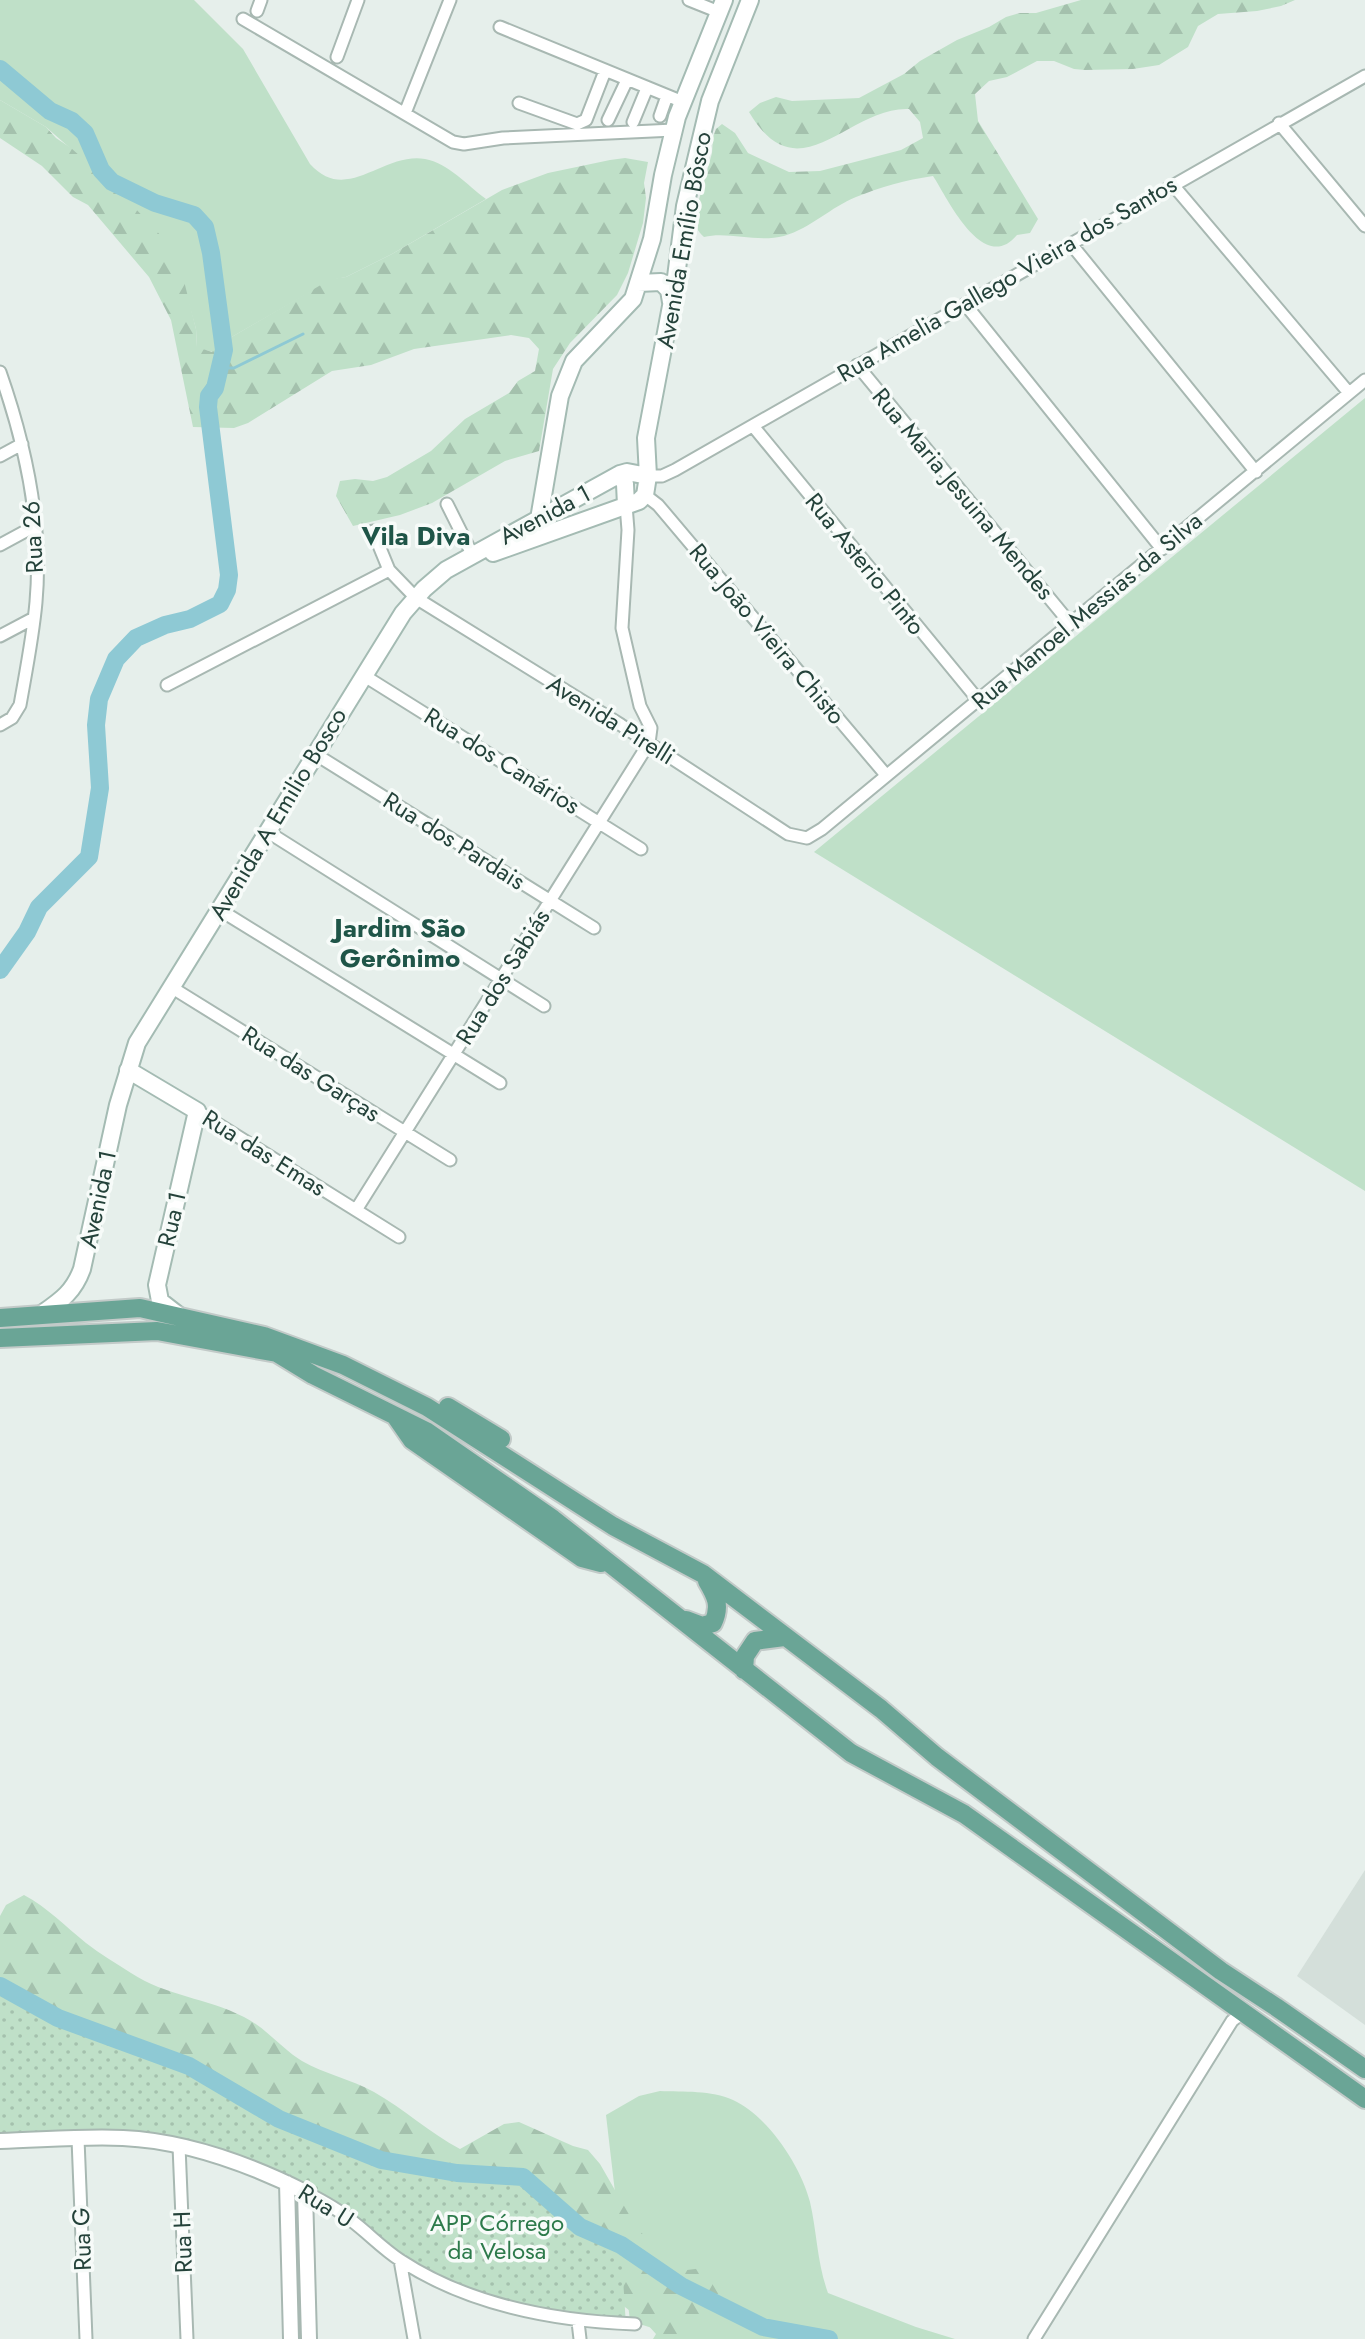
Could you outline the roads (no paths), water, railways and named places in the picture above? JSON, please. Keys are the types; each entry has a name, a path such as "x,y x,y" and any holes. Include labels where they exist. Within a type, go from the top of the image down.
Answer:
{"main road":[{"name":"Avenida Emílio Bôsco","path":"645,495 648,476 646,438 672,304 685,211 714,89 750,0"},
{"name":"Avenida Emílio Bôsco","path":"539,519 560,396 574,361 633,299 652,239 684,96 722,6"},
{"path":"684,96 699,100 714,89"},
{"path":"638,283 661,282 669,290 672,304"},
{"name":"Avenida 1","path":"446,570 620,474 627,472 648,476"},
{"path":"620,474 625,484 626,505"},
{"path":"446,570 626,505 645,495"},
{"name":"Avenida A Emilio Bosco","path":"128,1070 137,1043 363,675 416,598 446,570"},
{"name":"Avenida 1","path":"43,1313 76,1286 82,1269 128,1070"},
{"name":"Rua das Emas","path":"128,1070 197,1111"},
{"name":"Rua 1","path":"180,1317 160,1301 157,1285 197,1111"},
{"path":"0,1318 140,1308 264,1336 343,1365 427,1407 613,1526 703,1574 881,1709 937,1757 1208,1962 1365,2069"},
{"path":"0,1338 157,1331 277,1353 313,1375 426,1431 553,1519 851,1753 964,1814 1365,2099"},
{"path":"679,1619 702,1626 713,1623 718,1612 717,1598 703,1574"},
{"path":"744,1670 745,1656 755,1641 784,1637"}],"street":[{"path":"337,57 358,0"},
{"path":"405,113 450,0"},
{"path":"694,1 722,6"},
{"path":"243,19 453,142 464,144 503,138 674,130"},
{"path":"500,27 667,96 684,96"},
{"path":"519,103 577,124 586,120 605,71"},
{"name":"Rua Amelia Gallego Vieira dos Santos","path":"648,476 662,476 753,426 1365,76"},
{"path":"608,120 627,80"},
{"path":"633,122 647,88"},
{"path":"660,116 667,96"},
{"path":"1279,123 1365,226"},
{"path":"1173,185 1349,393"},
{"path":"1071,244 1256,472"},
{"path":"965,304 1162,549"},
{"name":"Rua Maria Jesuina Mendes","path":"857,365 1069,622"},
{"name":"Rua 26","path":"0,372 22,444 37,559 34,618 20,705 12,718 0,725"},
{"name":"Rua Manoel Messias da Silva","path":"807,838 818,833 979,701 1069,622 1365,380"},
{"name":"Rua Asterio Pinto","path":"753,426 979,701"},
{"path":"0,456 22,444"},
{"name":"Rua João Vieira Chisto","path":"645,495 669,517 886,775"},
{"path":"447,504 472,554"},
{"path":"626,505 628,530 622,628 640,706 651,728 649,743"},
{"path":"0,545 35,526"},
{"path":"167,685 389,570 373,531"},
{"name":"Avenida Pirelli","path":"389,570 416,598 621,725 788,834 807,838"},
{"path":"0,636 34,618"},
{"name":"Rua dos Canários","path":"363,675 641,849"},
{"path":"621,725 638,718 640,706"},
{"name":"Rua dos Sabiás","path":"356,1210 649,743"},
{"name":"Rua dos Pardais","path":"315,754 594,928"},
{"path":"268,832 544,1006"},
{"path":"220,910 500,1083"},
{"name":"Rua das Garças","path":"171,987 450,1160"},
{"name":"Rua das Emas","path":"197,1111 399,1237"},
{"path":"1034,2339 1232,2021 1243,2012"},
{"name":"Rua U","path":"0,2141 122,2137 227,2158 305,2192 350,2219 400,2260 446,2284 536,2315 578,2322 635,2324"},
{"name":"Rua G","path":"78,2139 86,2339"},
{"name":"Rua H","path":"179,2146 187,2339"},
{"path":"287,2183 291,2339"},
{"path":"305,2192 309,2339"},
{"path":"400,2260 414,2339"},
{"path":"578,2322 580,2339"}],"waterway":[{"path":"0,69 50,111 72,121 85,133 101,170 112,182 155,203 194,215 205,227 224,350 208,407 229,575 227,590 220,604 190,619 165,625 136,638 116,659 99,699 96,725 100,788 89,857 39,907 27,932 0,970"},
{"path":"220,368 234,368 303,334"},
{"path":"0,1986 58,2018 189,2066 279,2119 381,2160 457,2173 523,2177 580,2227 621,2245 681,2286 763,2327 829,2339"}],"district":[{"name":"Vila Diva","path":"416,536"},
{"name":"Jardim São Gerônimo","path":"400,943"}],"park label":[{"name":"APP Córrego da Velosa","path":"497,2237"}]}
